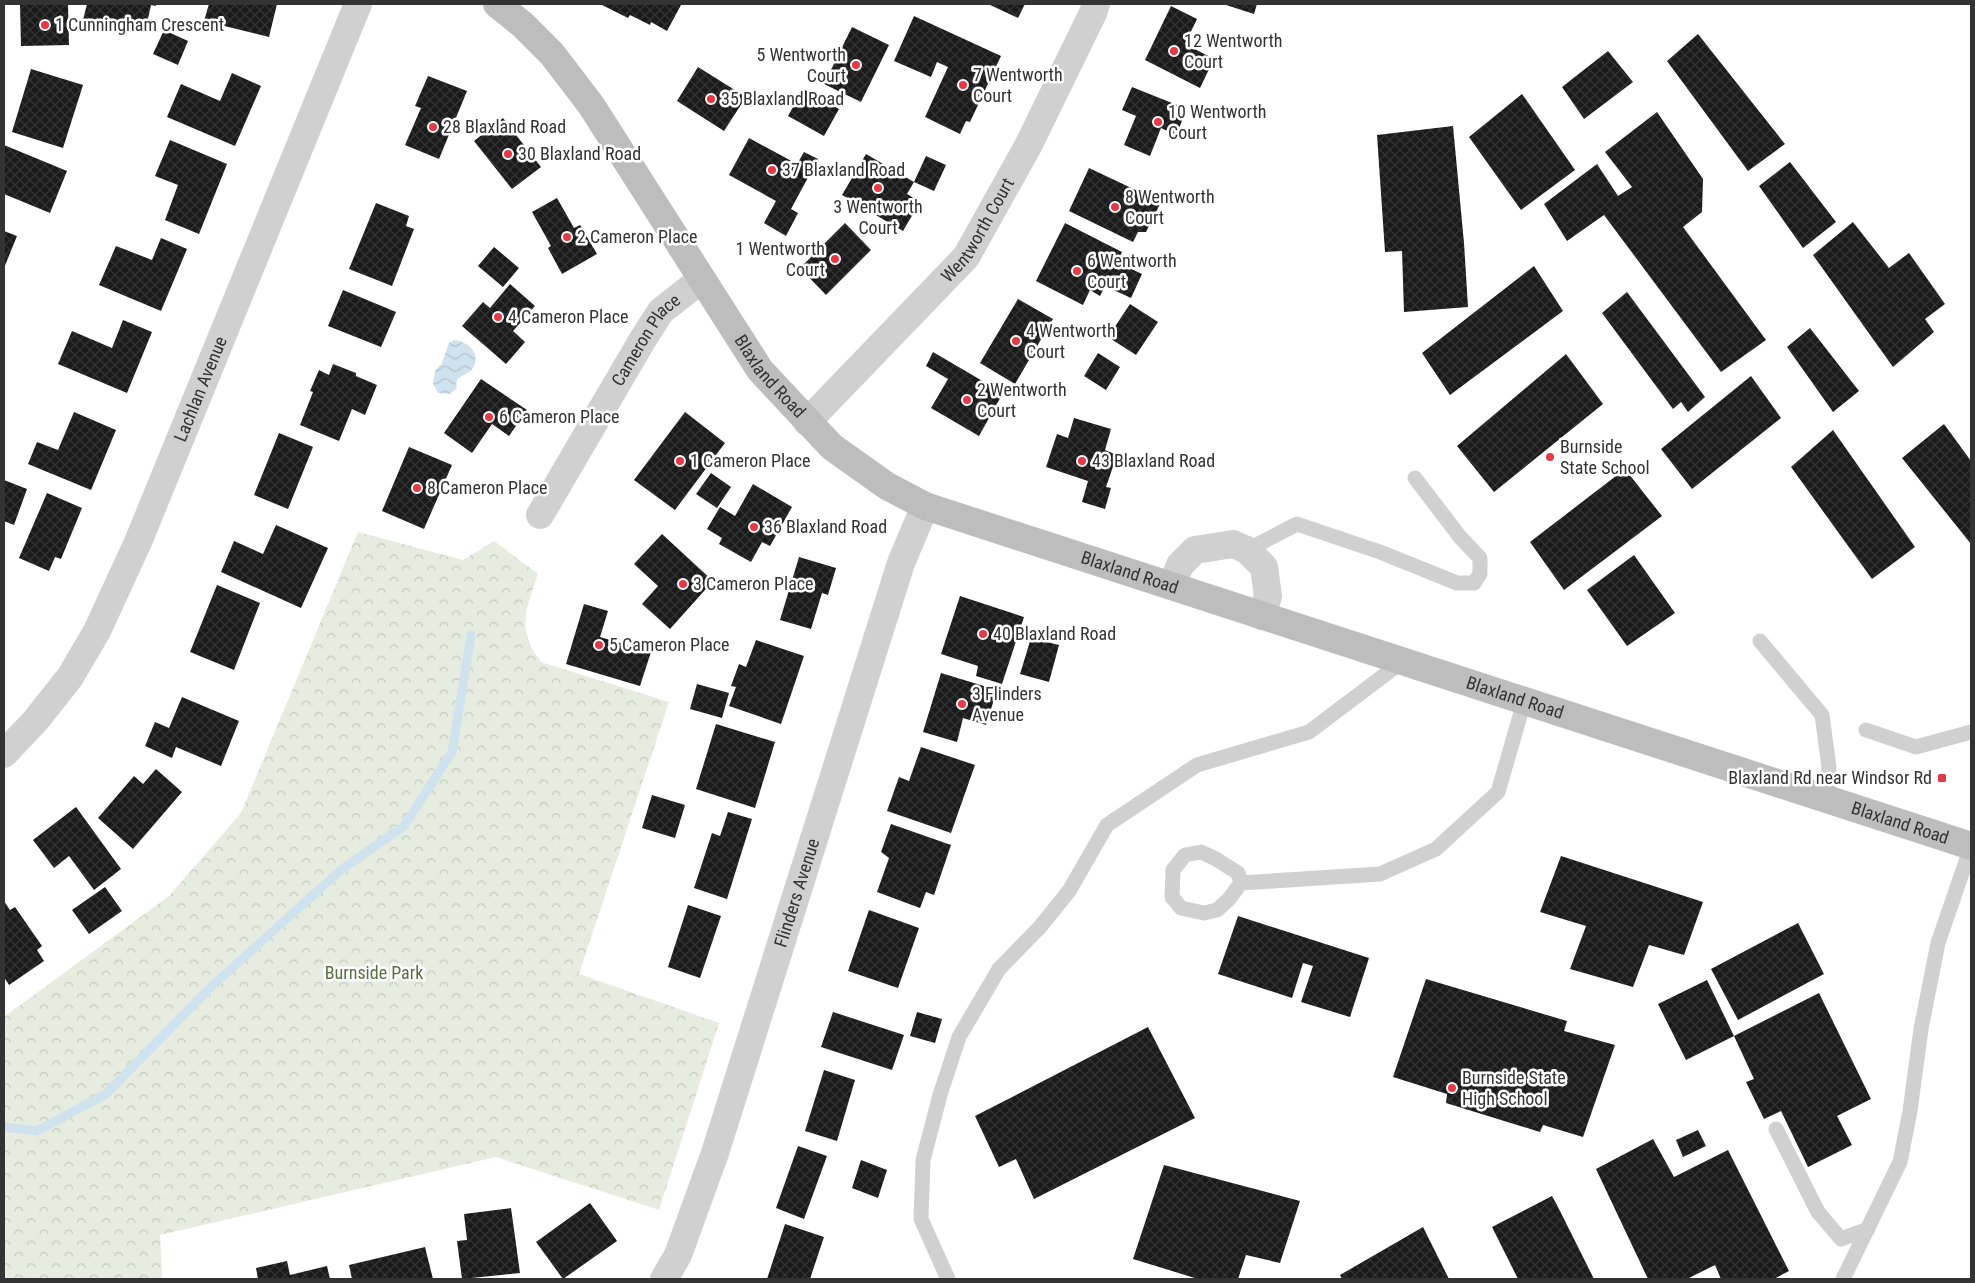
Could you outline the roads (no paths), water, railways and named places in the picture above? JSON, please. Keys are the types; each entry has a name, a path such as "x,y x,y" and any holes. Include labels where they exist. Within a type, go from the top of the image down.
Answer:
{"street":[{"name":"Lachlan Avenue","path":"4,754 36,720 70,677 97,631 138,542 358,4"},
{"name":"Blaxland Road","path":"497,4 536,37 575,84 760,370 832,447 887,486 925,506 1971,847"},
{"name":"Wentworth Court","path":"807,422 966,257 1028,146 1096,4"},
{"name":"Cameron Place","path":"540,515 661,311 702,279"},
{"name":"Flinders Avenue","path":"664,1279 678,1255 715,1153 901,563 925,506"},
{"path":"1172,586 1180,565 1195,550 1233,544 1247,550 1264,567 1268,596 1262,616"}],"lane":[{"path":"1247,550 1297,524 1380,552 1457,583 1474,583 1480,574 1480,558 1415,478"},
{"path":"1760,641 1822,715 1830,766 1827,799"},
{"path":"948,1279 921,1218 923,1160 940,1095 959,1036 999,969 1040,927 1069,891 1107,825 1197,765 1308,732 1403,661"},
{"path":"1241,883 1238,873 1216,858 1201,852 1185,855 1173,870 1172,897 1181,908 1204,913 1217,910 1229,899 1241,883 1380,874 1436,849 1498,792 1524,702"},
{"path":"1866,730 1916,746 1971,732"},
{"path":"1843,1279 1900,1162 1910,1111 1921,1029 1938,944 1971,847"},
{"path":"1776,1129 1818,1212 1841,1239 1868,1229"}],"water":[{"path":"454,340 468,345 472,349 476,357 475,363 471,370 457,380 457,388 450,394 438,393 433,384 435,371 442,363 449,343"}],"waterway":[{"path":"4,1127 37,1131 106,1094 211,987 342,869 404,826 452,752 471,635"}],"place":[{"name":"1 Cunningham Crescent","path":"45,25"},
{"name":"12 Wentworth Court","path":"1174,51"},
{"name":"5 Wentworth Court","path":"856,65"},
{"name":"7 Wentworth Court","path":"963,85"},
{"name":"35 Blaxland Road","path":"711,99"},
{"name":"10 Wentworth Court","path":"1158,122"},
{"name":"28 Blaxland Road","path":"433,127"},
{"name":"30 Blaxland Road","path":"508,154"},
{"name":"37 Blaxland Road","path":"772,170"},
{"name":"3 Wentworth Court","path":"878,188"},
{"name":"8 Wentworth Court","path":"1115,207"},
{"name":"2 Cameron Place","path":"567,237"},
{"name":"1 Wentworth Court","path":"835,259"},
{"name":"6 Wentworth Court","path":"1077,271"},
{"name":"4 Cameron Place","path":"498,317"},
{"name":"4 Wentworth Court","path":"1016,341"},
{"name":"2 Wentworth Court","path":"967,400"},
{"name":"6 Cameron Place","path":"489,417"},
{"name":"Burnside State School","path":"1550,457"},
{"name":"1 Cameron Place","path":"680,461"},
{"name":"43 Blaxland Road","path":"1082,461"},
{"name":"8 Cameron Place","path":"417,488"},
{"name":"36 Blaxland Road","path":"754,527"},
{"name":"3 Cameron Place","path":"683,584"},
{"name":"40 Blaxland Road","path":"983,634"},
{"name":"5 Cameron Place","path":"599,645"},
{"name":"3 Flinders Avenue","path":"962,704"},
{"name":"Blaxland Rd near Windsor Rd","path":"1942,778"},
{"name":"Burnside State High School","path":"1452,1088"}],"park label":[{"name":"Burnside Park","path":"374,973"}]}
